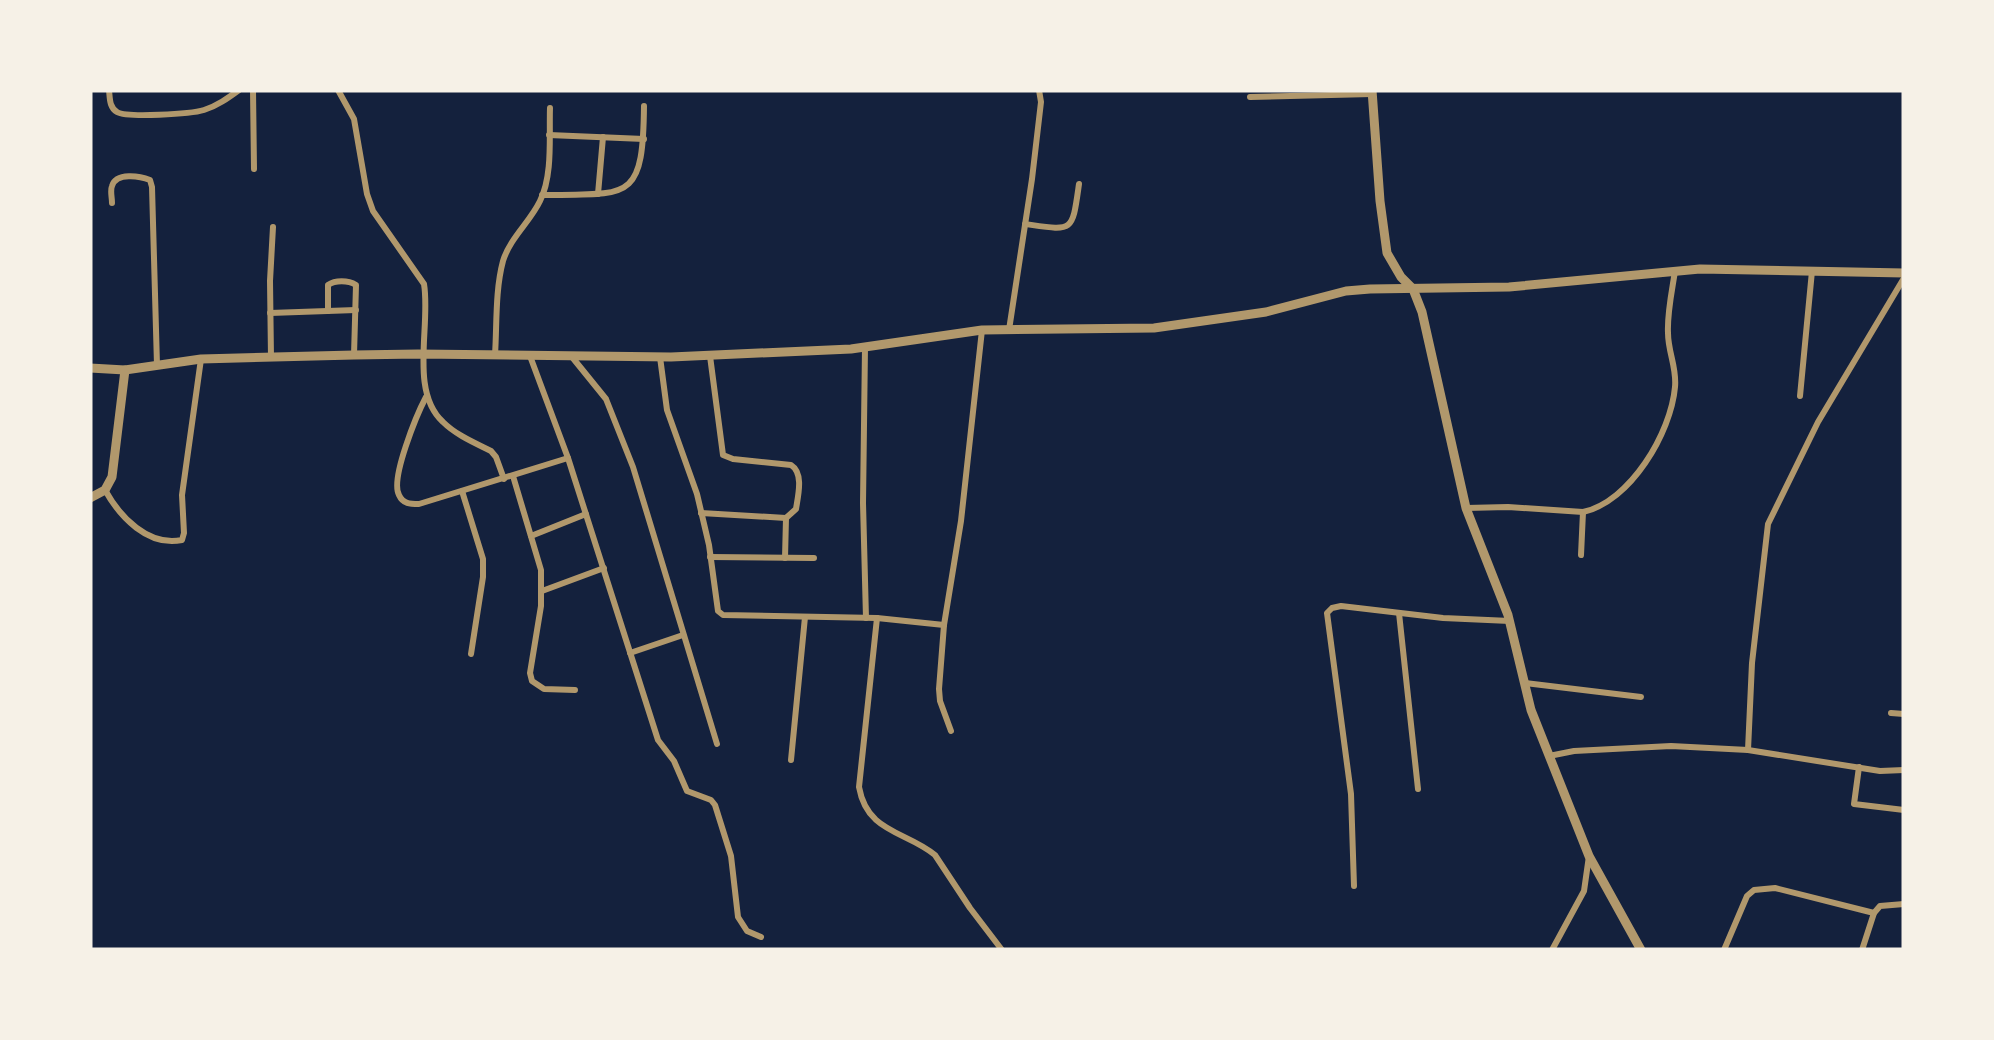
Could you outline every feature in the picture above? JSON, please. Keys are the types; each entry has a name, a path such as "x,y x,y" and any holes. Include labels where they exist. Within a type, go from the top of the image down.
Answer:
{"street":[{"path":"109,90 115,111 130,114 200,112 239,90"},
{"path":"253,90 254,169"},
{"path":"338,90 354,119 372,211 424,284 426,297 426,396 396,482 399,497 419,504 568,458"},
{"path":"1009,330 1042,102 1039,90"},
{"path":"1250,97 1372,92 1388,253 1401,277 1413,289 1422,312 1466,508 1500,588 1531,710 1549,756 1589,856 1641,950"},
{"path":"542,195 616,192 630,184 641,163 644,106"},
{"path":"495,355 500,274 504,257 545,186 550,108"},
{"path":"549,135 644,139"},
{"path":"598,194 603,136"},
{"path":"112,203 115,180 150,180 157,365"},
{"path":"1025,224 1060,229 1070,225 1079,184"},
{"path":"271,358 272,227"},
{"path":"90,368 125,370 200,360 424,354 710,356 865,347 982,330 1154,328 1266,312 1346,291 1509,286 1700,269 1904,276 1825,409 1768,524 1756,620 1748,750"},
{"path":"1466,508 1595,510 1634,480 1666,422 1675,385 1668,336 1676,271"},
{"path":"1800,396 1812,271"},
{"path":"328,311 328,285 356,284 354,356"},
{"path":"270,313 356,310"},
{"path":"951,731 939,688 982,330"},
{"path":"865,347 866,618"},
{"path":"530,356 568,458 658,740 674,760 687,791 715,805 731,856 738,917 747,931 760,936"},
{"path":"701,513 786,518 796,509 799,475 791,465 723,455 710,356"},
{"path":"572,357 606,399 633,467 717,744"},
{"path":"660,357 667,410 697,494 718,611 723,615 877,618 944,626"},
{"path":"106,490 116,510 132,524 155,537 182,540 182,494 200,360"},
{"path":"90,498 106,490 112,477 125,370"},
{"path":"426,396 440,420 491,451 504,479"},
{"path":"513,476 541,570 532,681 544,689 575,690"},
{"path":"462,491 482,559 471,654"},
{"path":"1581,555 1583,512"},
{"path":"531,536 586,514"},
{"path":"785,558 786,518"},
{"path":"710,557 814,558"},
{"path":"542,591 604,568"},
{"path":"1354,886 1350,794 1327,612 1341,606 1510,621"},
{"path":"1398,613 1418,789"},
{"path":"791,760 806,617"},
{"path":"877,618 860,798 872,818 934,855 1002,950"},
{"path":"630,654 683,635"},
{"path":"1524,683 1642,698"},
{"path":"1891,713 1904,714"},
{"path":"1549,756 1672,746 1748,750 1880,771 1904,770"},
{"path":"1859,768 1854,804 1904,810"},
{"path":"1552,950 1584,891 1589,856"},
{"path":"1724,950 1747,896 1754,890 1775,888 1874,914"},
{"path":"1862,950 1880,906 1904,904"}]}
